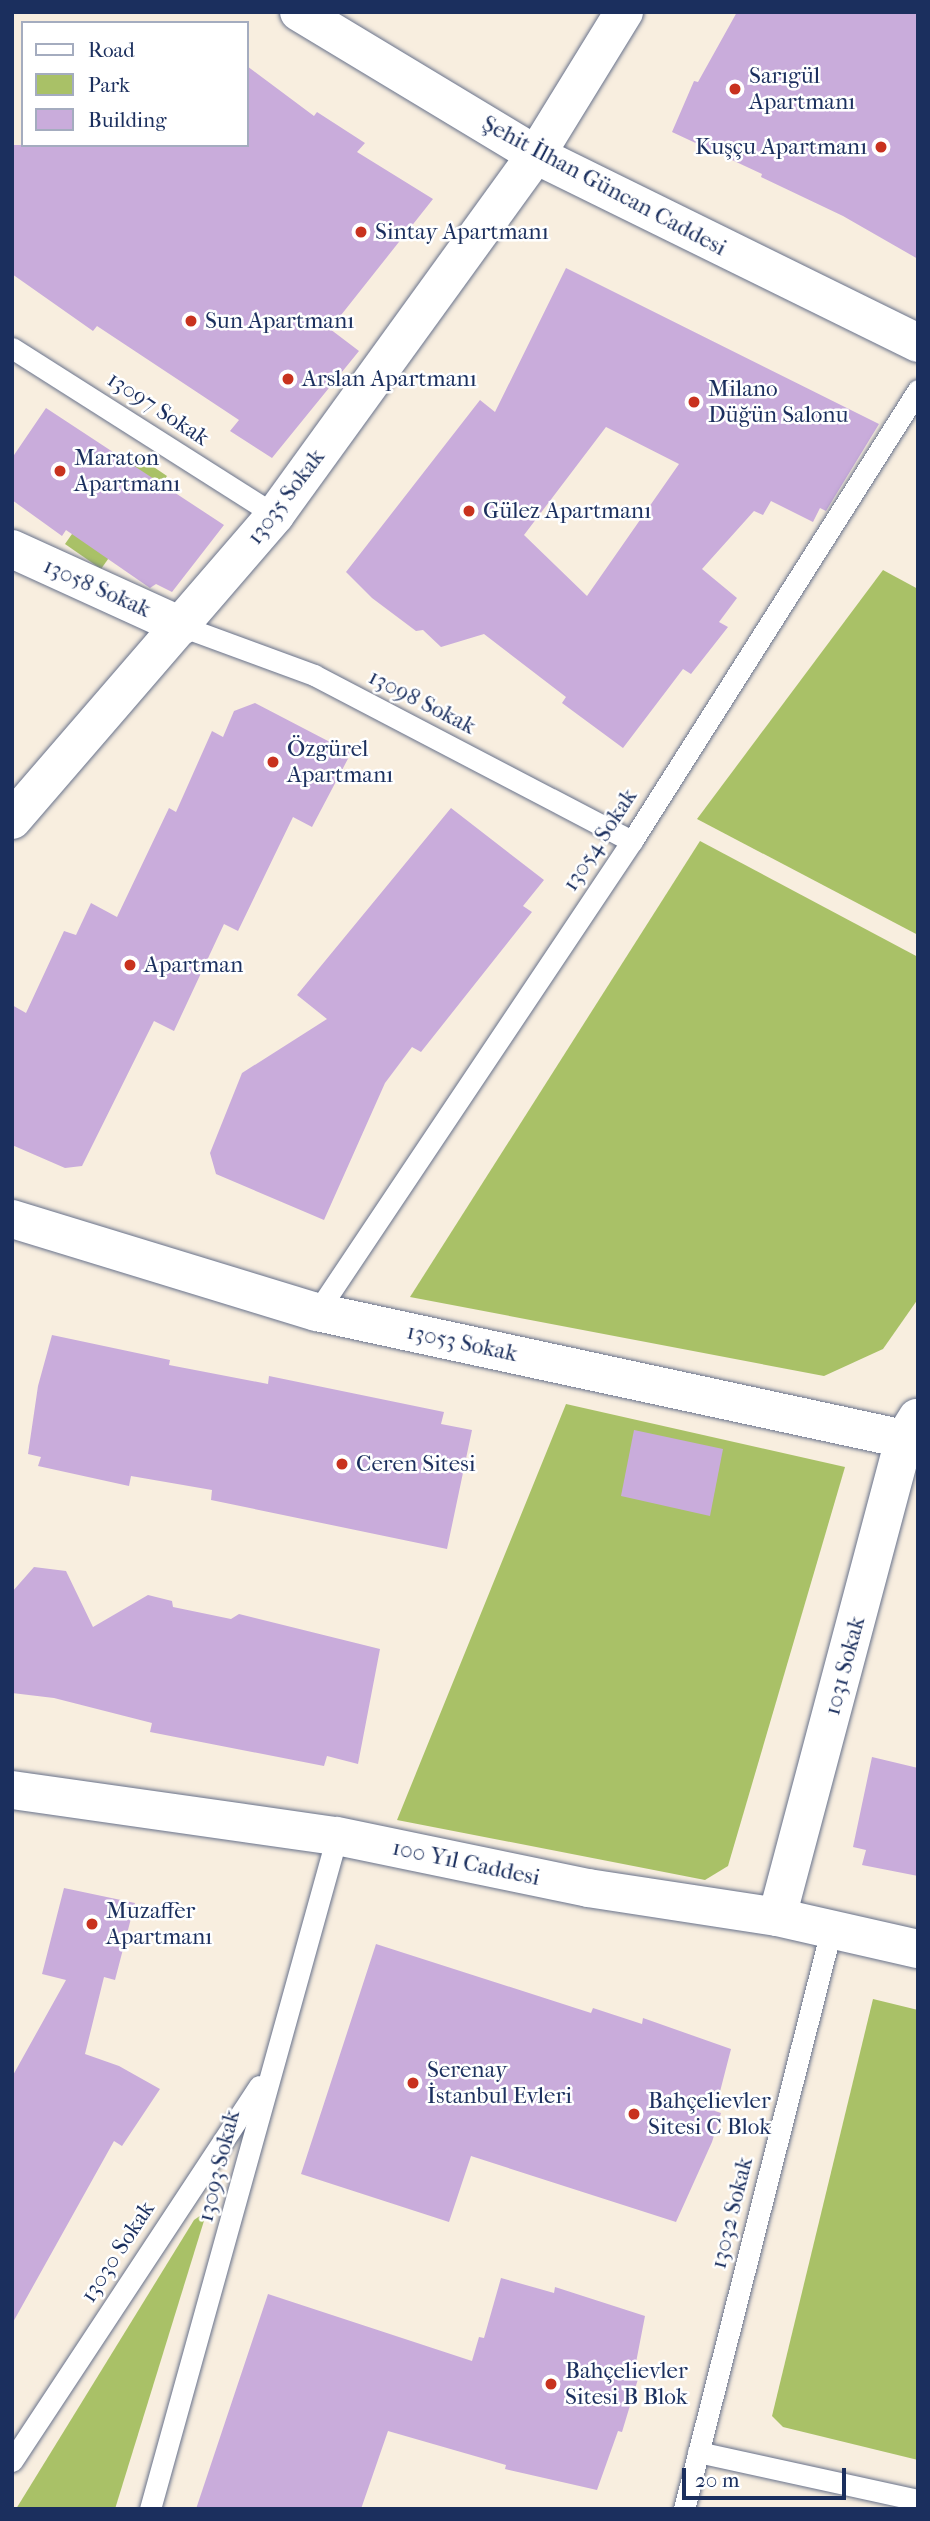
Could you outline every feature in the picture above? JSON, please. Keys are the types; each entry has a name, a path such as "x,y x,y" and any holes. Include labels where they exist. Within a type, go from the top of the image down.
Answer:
{"street":[{"name":"Şehit İlhan Güncan Caddesi","path":"299,12 536,155 918,344"},
{"name":"13035 Sokak","path":"12,820 275,515 536,155 624,12"},
{"name":"13058 Sokak","path":"12,549 181,626"},
{"name":"13053 Sokak","path":"12,1219 317,1312 913,1432"},
{"name":"1031 Sokak","path":"777,1917 913,1432"},
{"name":"100 Yıl Caddesi","path":"12,1790 337,1836 588,1888 777,1917 918,1949"}],"lane":[{"name":"13097 Sokak","path":"12,348 275,515"},
{"name":"13054 Sokak","path":"317,1312 632,841 918,390"},
{"name":"13098 Sokak","path":"181,626 314,676 632,841"},
{"name":"13093 Sokak","path":"150,2509 234,2218 268,2073 337,1836"},
{"name":"13032 Sokak","path":"684,2509 831,1930"},
{"name":"13030 Sokak","path":"12,2461 268,2073"},
{"path":"698,2452 918,2500"}],"green space":[{"path":"130,451 167,476 101,569 65,544"},
{"path":"883,570 918,589 918,935 697,819"},
{"path":"700,841 918,957 918,1299 883,1349 824,1376 410,1297"},
{"path":"566,1404 845,1467 728,1866 705,1880 397,1820"},
{"path":"873,1999 918,2010 918,2460 783,2427 772,2416"},
{"path":"207,2211 115,2509 16,2509 194,2220"}],"building":[{"path":"737,12 918,12 918,259 843,216 761,177 762,174 672,132 694,81 698,82"},
{"path":"248,67 314,116 317,112 365,143 357,152 433,199 330,329 359,351 272,458 230,431 239,420 97,326 93,331 12,274 12,145 248,147"},
{"path":"566,268 879,424 826,511 820,508 813,522 771,501 763,515 754,511 702,569 737,598 719,622 728,627 691,674 683,669 623,748 562,703 566,697 484,634 441,647 423,630 416,631 372,598 346,572 480,400 495,412","holes":["606,427 679,464 587,596 524,535"]},
{"path":"46,408 224,525 172,592 156,584 150,588 66,530 62,536 12,500 12,458"},
{"path":"255,703 351,753 312,827 293,817 238,931 224,924 174,1031 154,1021 82,1166 65,1168 12,1145 12,1005 26,1013 64,931 76,935 91,903 117,917 169,808 176,812 212,731 223,737 234,711"},
{"path":"451,808 544,880 523,906 532,912 421,1052 412,1047 385,1083 324,1220 216,1174 210,1153 242,1073 327,1019 297,995"},
{"path":"52,1335 170,1360 169,1365 268,1384 269,1376 444,1412 441,1424 472,1430 447,1549 211,1500 212,1490 131,1476 129,1486 38,1466 41,1457 28,1454 38,1386"},
{"path":"634,1430 723,1449 710,1516 621,1496"},
{"path":"34,1567 66,1571 93,1627 148,1595 172,1601 173,1607 231,1619 239,1614 380,1649 358,1764 327,1756 324,1766 150,1732 152,1723 54,1698 12,1693 12,1592"},
{"path":"872,1757 918,1768 918,1876 862,1865 866,1850 853,1847"},
{"path":"64,1888 135,1903 115,1980 104,1977 85,2054 119,2066 160,2089 122,2146 114,2141 12,2324 12,2077 66,1980 42,1974"},
{"path":"376,1944 591,2013 593,2008 642,2024 643,2018 731,2049 715,2111 721,2113 712,2142 676,2222 471,2156 449,2222 301,2174"},
{"path":"501,2278 554,2293 555,2287 645,2316 633,2378 638,2379 622,2432 618,2431 597,2490 505,2469 506,2465 388,2431 361,2509 196,2509 268,2294 472,2361 479,2337 484,2338"}],"place":[{"name":"Sarıgül Apartmanı","path":"735,89"},
{"name":"Kuşçu Apartmanı","path":"881,147"},
{"name":"Sintay Apartmanı","path":"361,232"},
{"name":"Sun Apartmanı","path":"191,321"},
{"name":"Arslan Apartmanı","path":"288,379"},
{"name":"Milano Düğün Salonu","path":"694,402"},
{"name":"Maraton Apartmanı","path":"60,471"},
{"name":"Gülez Apartmanı","path":"469,511"},
{"name":"Özgürel Apartmanı","path":"273,762"},
{"name":"Apartman","path":"130,965"},
{"name":"Ceren Sitesi","path":"342,1464"},
{"name":"Muzaffer Apartmanı","path":"92,1924"},
{"name":"Serenay İstanbul Evleri","path":"413,2083"},
{"name":"Bahçelievler Sitesi C Blok","path":"634,2114"},
{"name":"Bahçelievler Sitesi B Blok","path":"551,2384"}]}
